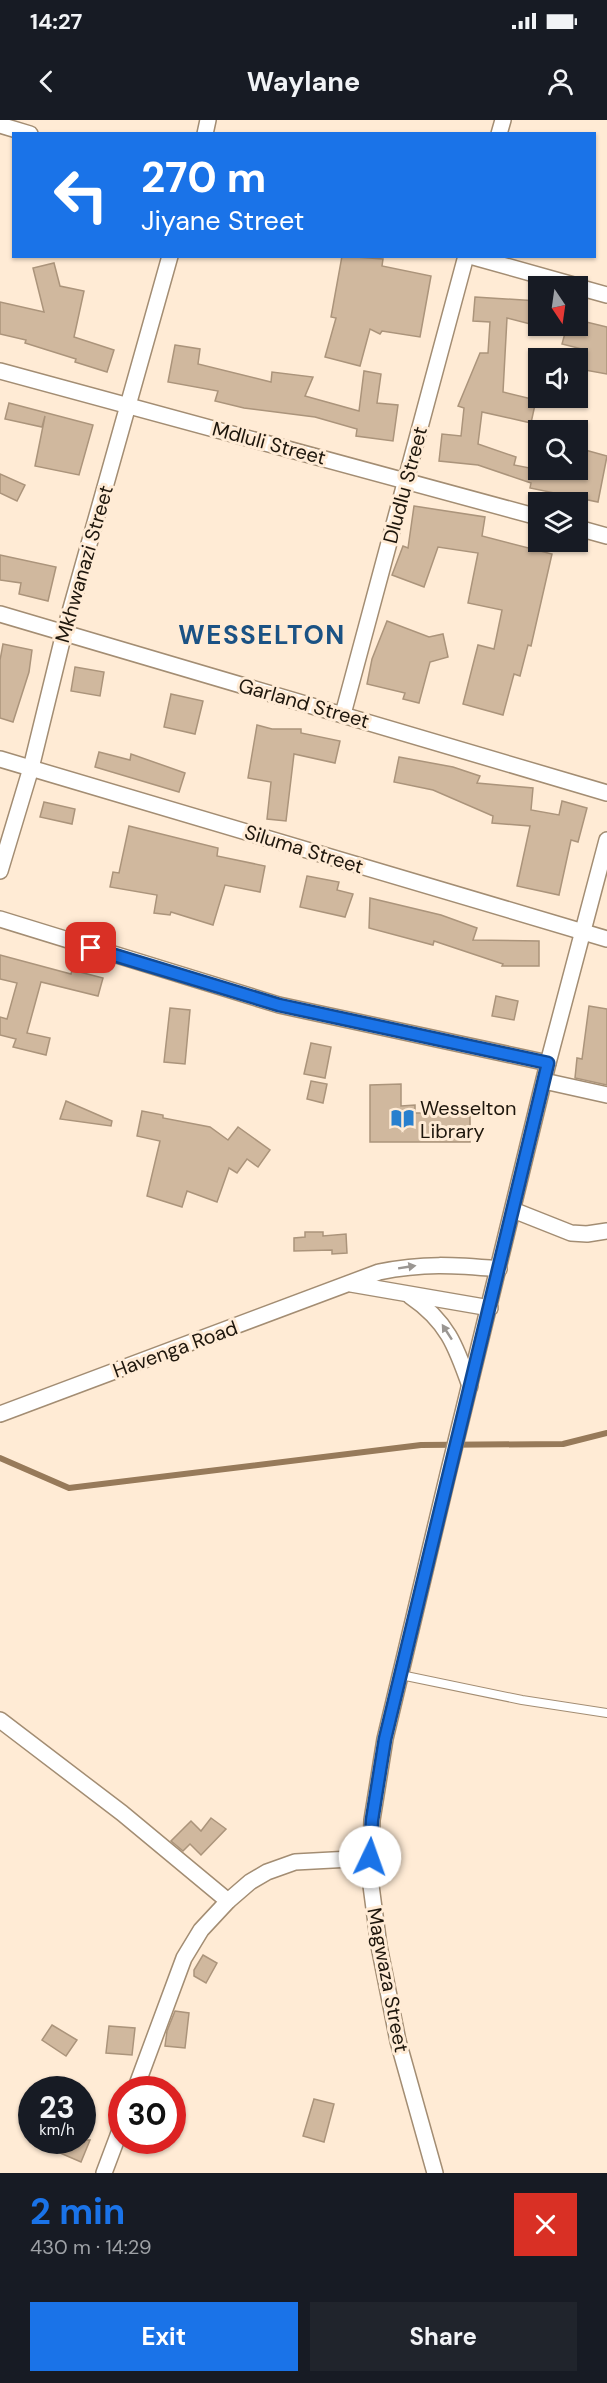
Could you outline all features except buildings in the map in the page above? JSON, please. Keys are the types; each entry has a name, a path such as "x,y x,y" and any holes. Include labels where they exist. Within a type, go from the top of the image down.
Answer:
{"street":[{"path":"0,125 23,132"},
{"name":"Mkhwanazi Street","path":"0,871 31,768 64,633 169,258"},
{"name":"Dludlu Street","path":"343,714 467,258"},
{"path":"475,258 538,276"},
{"path":"588,290 607,295"},
{"name":"Mdluli Street","path":"0,371 528,514"},
{"path":"588,531 607,536"},
{"name":"Garland Street","path":"0,614 607,793"},
{"name":"Siluma Street","path":"0,759 607,939"},
{"name":"Magwaza Street","path":"435,2173 398,2041 374,1916 370,1857 372,1820 385,1739 448,1474 548,1063 607,840"},
{"path":"0,919 279,1005 548,1063"},
{"path":"544,1081 607,1095"},
{"path":"513,1210 571,1233 587,1234 607,1231"},
{"name":"Havenga Road","path":"0,1414 379,1272 410,1266 443,1264 499,1269"},
{"name":"Havenga Road","path":"351,1284 490,1308"},
{"path":"404,1292 430,1311 448,1332 455,1344 470,1386"},
{"path":"0,1720 122,1813 228,1901"},
{"path":"140,2076 184,1958 201,1930 228,1901 250,1882 267,1872 295,1862 370,1857"},
{"path":"104,2173 111,2154"}],"lane":[{"path":"400,1675 522,1700 607,1713"}],"waterway":[{"path":"0,1458 69,1488 421,1445 563,1444 607,1433"}],"place":[{"name":"Wesselton Library","path":"402,1119"}],"district":[{"name":"WESSELTON","path":"262,635"}],"route":[{"path":"91,948 279,1005 548,1063 385,1739 372,1820 370,1857"}]}
